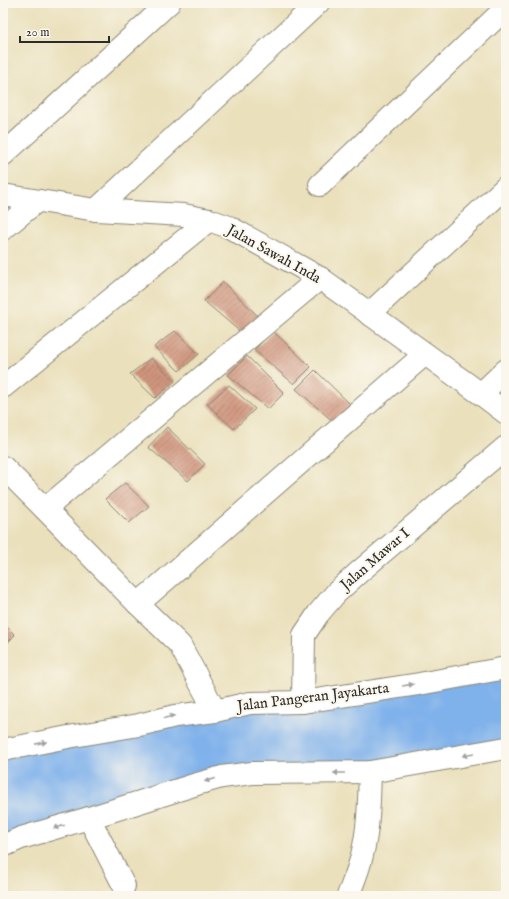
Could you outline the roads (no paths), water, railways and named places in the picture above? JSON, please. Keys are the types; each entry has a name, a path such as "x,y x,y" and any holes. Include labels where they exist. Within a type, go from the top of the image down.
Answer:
{"street":[{"path":"3,155 169,3"},
{"path":"96,210 318,3"},
{"path":"320,185 506,8"},
{"path":"369,314 506,187"},
{"name":"Jalan Sawah Inda","path":"3,195 96,210 184,215 209,220 229,227 320,278 506,413"},
{"path":"3,229 37,201"},
{"path":"3,387 209,220"},
{"path":"45,509 320,278"},
{"path":"138,604 425,354"},
{"path":"481,394 506,370"},
{"name":"Jalan Mawar I","path":"303,702 304,635 318,614 336,592 506,447"},
{"path":"3,468 180,645 215,711"},
{"name":"Jalan Pangeran Jayakarta","path":"3,750 139,725 175,716 215,711 250,703 303,702 419,684 506,668"},
{"path":"3,846 21,838 222,777 252,773 370,772 506,748"},
{"path":"348,896 362,856 366,836 370,772"},
{"path":"89,818 124,886"}],"water":[{"path":"506,668 506,748 252,773 3,846 3,750"}]}
